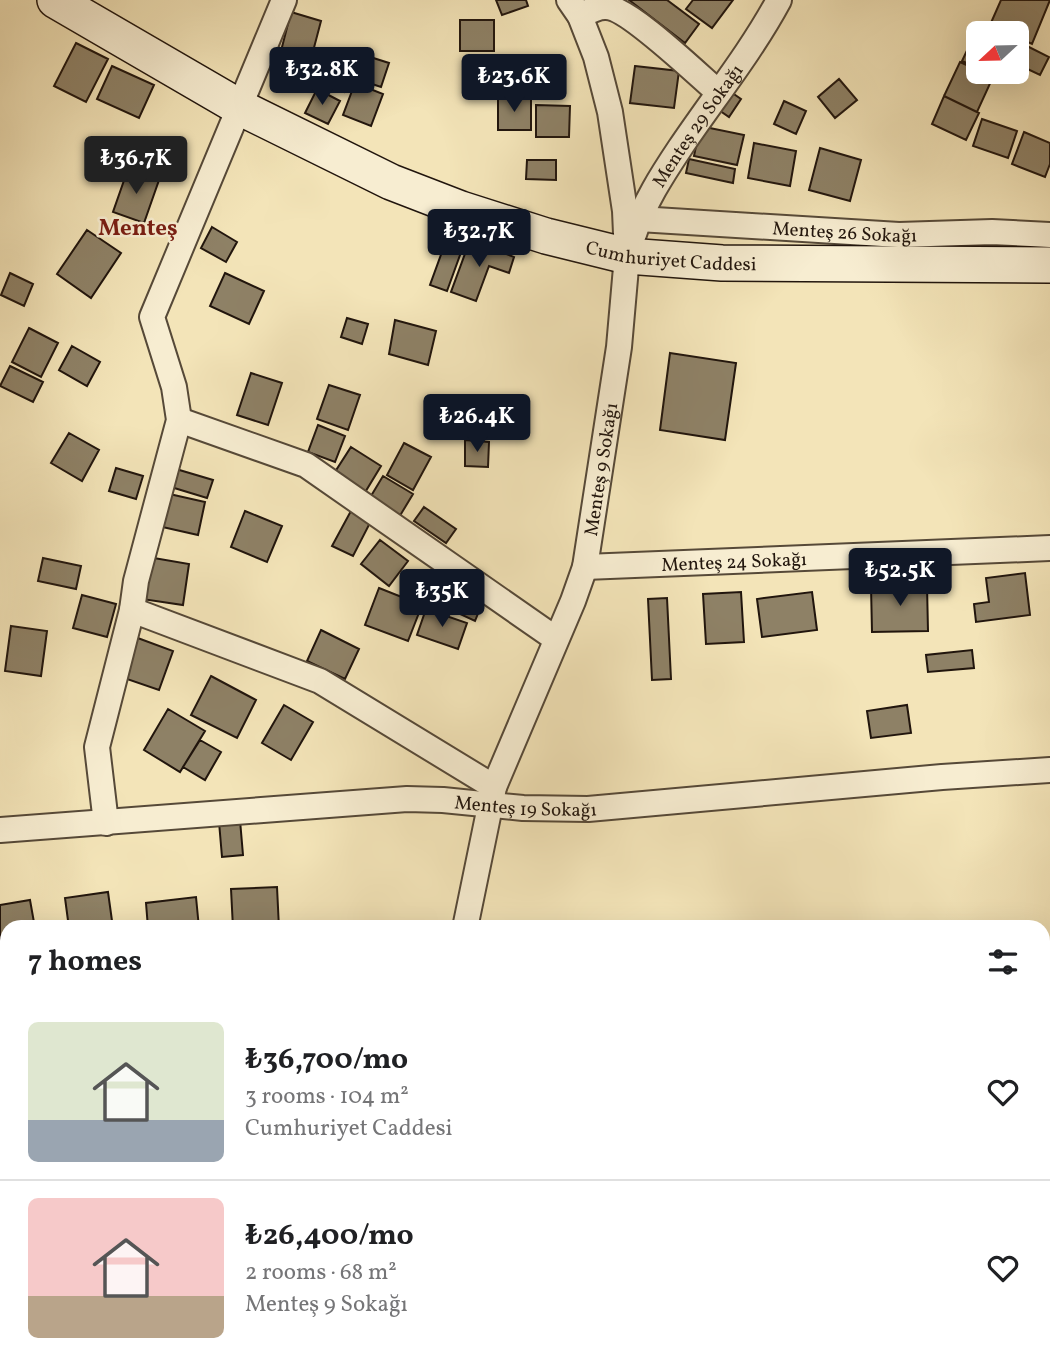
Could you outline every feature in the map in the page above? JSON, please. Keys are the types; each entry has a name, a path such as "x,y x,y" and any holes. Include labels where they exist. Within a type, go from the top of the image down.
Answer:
{"main road":[{"name":"Cumhuriyet Caddesi","path":"57,1 239,107 391,182 461,209 546,236 627,256 722,263 1050,265"}],"street":[{"path":"106,822 97,747 132,610 136,581 179,420 174,387 152,317 284,0"},
{"name":"Menteş 29 Sokağı","path":"627,256 639,219 664,173 754,42 779,0"},
{"path":"575,8 606,6 615,9 655,37 718,92"},
{"name":"Menteş 9 Sokağı","path":"467,920 493,796 585,567 619,347 627,256 625,211 610,111 596,57 575,8"},
{"name":"Menteş 26 Sokağı","path":"639,219 899,235 992,232 1050,235"},
{"path":"179,420 306,465 556,639"},
{"name":"Menteş 24 Sokağı","path":"585,567 1050,548"},
{"path":"132,610 320,681 493,796"},
{"name":"Menteş 19 Sokağı","path":"0,830 407,799 443,800 493,796 553,809 627,806 942,777 1050,770"}],"building":[{"path":"496,0 526,0 528,6 502,15"},
{"path":"629,0 667,0 699,24 685,43"},
{"path":"693,0 733,0 712,28 686,9"},
{"path":"1001,0 1050,0 1032,44 1029,43 1029,21 992,21"},
{"path":"291,12 321,21 311,59 281,51"},
{"path":"460,20 494,20 494,51 460,51"},
{"path":"76,43 108,59 86,102 54,86"},
{"path":"1029,47 1049,57 1040,75 1029,70"},
{"path":"367,56 389,63 381,87 360,80"},
{"path":"333,57 356,69 344,92 321,81"},
{"path":"960,62 966,65 966,84 990,84 977,112 944,96"},
{"path":"112,66 154,85 139,118 97,99"},
{"path":"635,66 679,71 674,108 630,103"},
{"path":"839,79 857,100 835,118 818,97"},
{"path":"355,83 383,94 371,126 343,115"},
{"path":"317,89 340,101 328,124 305,113"},
{"path":"728,90 741,99 729,117 716,108"},
{"path":"944,96 979,113 966,140 932,124"},
{"path":"498,99 531,99 531,130 498,130"},
{"path":"784,101 806,111 796,134 774,124"},
{"path":"536,105 570,106 569,137 536,137"},
{"path":"982,119 1017,131 1008,158 973,146"},
{"path":"700,126 744,135 737,165 694,156"},
{"path":"1024,132 1050,143 1050,164 1045,177 1012,164"},
{"path":"754,143 796,151 790,186 748,178"},
{"path":"820,148 861,160 850,201 809,190"},
{"path":"689,159 735,169 733,183 686,173"},
{"path":"527,160 556,160 556,180 526,179"},
{"path":"128,169 159,180 144,223 113,212"},
{"path":"212,227 237,242 226,262 201,248"},
{"path":"451,227 468,233 447,291 430,285"},
{"path":"87,230 121,253 91,298 57,274"},
{"path":"470,240 514,257 509,273 489,266 476,301 451,292"},
{"path":"10,273 33,284 24,306 1,295"},
{"path":"225,273 264,291 249,324 210,306"},
{"path":"347,318 368,324 362,344 341,337"},
{"path":"395,320 436,331 428,365 389,354"},
{"path":"29,328 58,343 41,377 12,362"},
{"path":"72,346 100,362 87,386 59,370"},
{"path":"670,353 736,363 725,440 660,430"},
{"path":"10,366 43,382 33,402 0,386"},
{"path":"251,373 282,383 268,425 237,415"},
{"path":"329,385 360,395 348,430 317,419"},
{"path":"318,425 345,436 335,462 308,452"},
{"path":"69,433 99,450 82,481 51,463"},
{"path":"465,440 489,442 488,467 465,466"},
{"path":"404,443 431,457 413,490 387,475"},
{"path":"351,447 381,466 364,494 333,475"},
{"path":"116,468 143,476 136,499 109,491"},
{"path":"176,469 213,480 207,498 171,487"},
{"path":"383,476 413,494 398,519 368,501"},
{"path":"165,493 205,502 198,535 158,526"},
{"path":"424,507 456,529 446,543 414,521"},
{"path":"352,509 372,519 353,556 332,546"},
{"path":"245,511 282,526 267,562 231,547"},
{"path":"380,540 408,561 389,586 361,564"},
{"path":"148,557 189,564 183,605 142,599"},
{"path":"43,558 81,566 76,589 38,581"},
{"path":"1025,573 1030,615 976,622 974,604 989,602 986,578"},
{"path":"927,585 928,631 872,632 871,586"},
{"path":"379,588 422,605 408,641 365,625"},
{"path":"741,592 744,642 706,644 703,594"},
{"path":"812,592 817,630 762,637 757,599"},
{"path":"451,593 481,606 475,621 445,607"},
{"path":"82,595 116,604 107,637 73,628"},
{"path":"667,598 671,679 652,680 648,599"},
{"path":"426,609 467,623 458,649 417,635"},
{"path":"11,626 47,631 41,676 5,671"},
{"path":"321,630 359,649 345,679 307,661"},
{"path":"135,637 173,651 159,690 121,677"},
{"path":"972,650 974,668 928,672 926,655"},
{"path":"211,676 256,700 237,738 191,715"},
{"path":"284,705 313,722 291,760 262,743"},
{"path":"907,705 911,733 871,738 867,711"},
{"path":"168,709 205,731 180,772 144,750"},
{"path":"200,740 221,752 205,780 183,767"},
{"path":"240,820 243,855 222,857 219,822"},
{"path":"277,887 279,920 233,920 231,889"},
{"path":"108,892 112,920 68,920 65,898"},
{"path":"196,897 198,920 147,920 146,903"},
{"path":"30,900 34,920 0,920 0,905"}],"district":[{"name":"Menteş","path":"138,227"}]}
